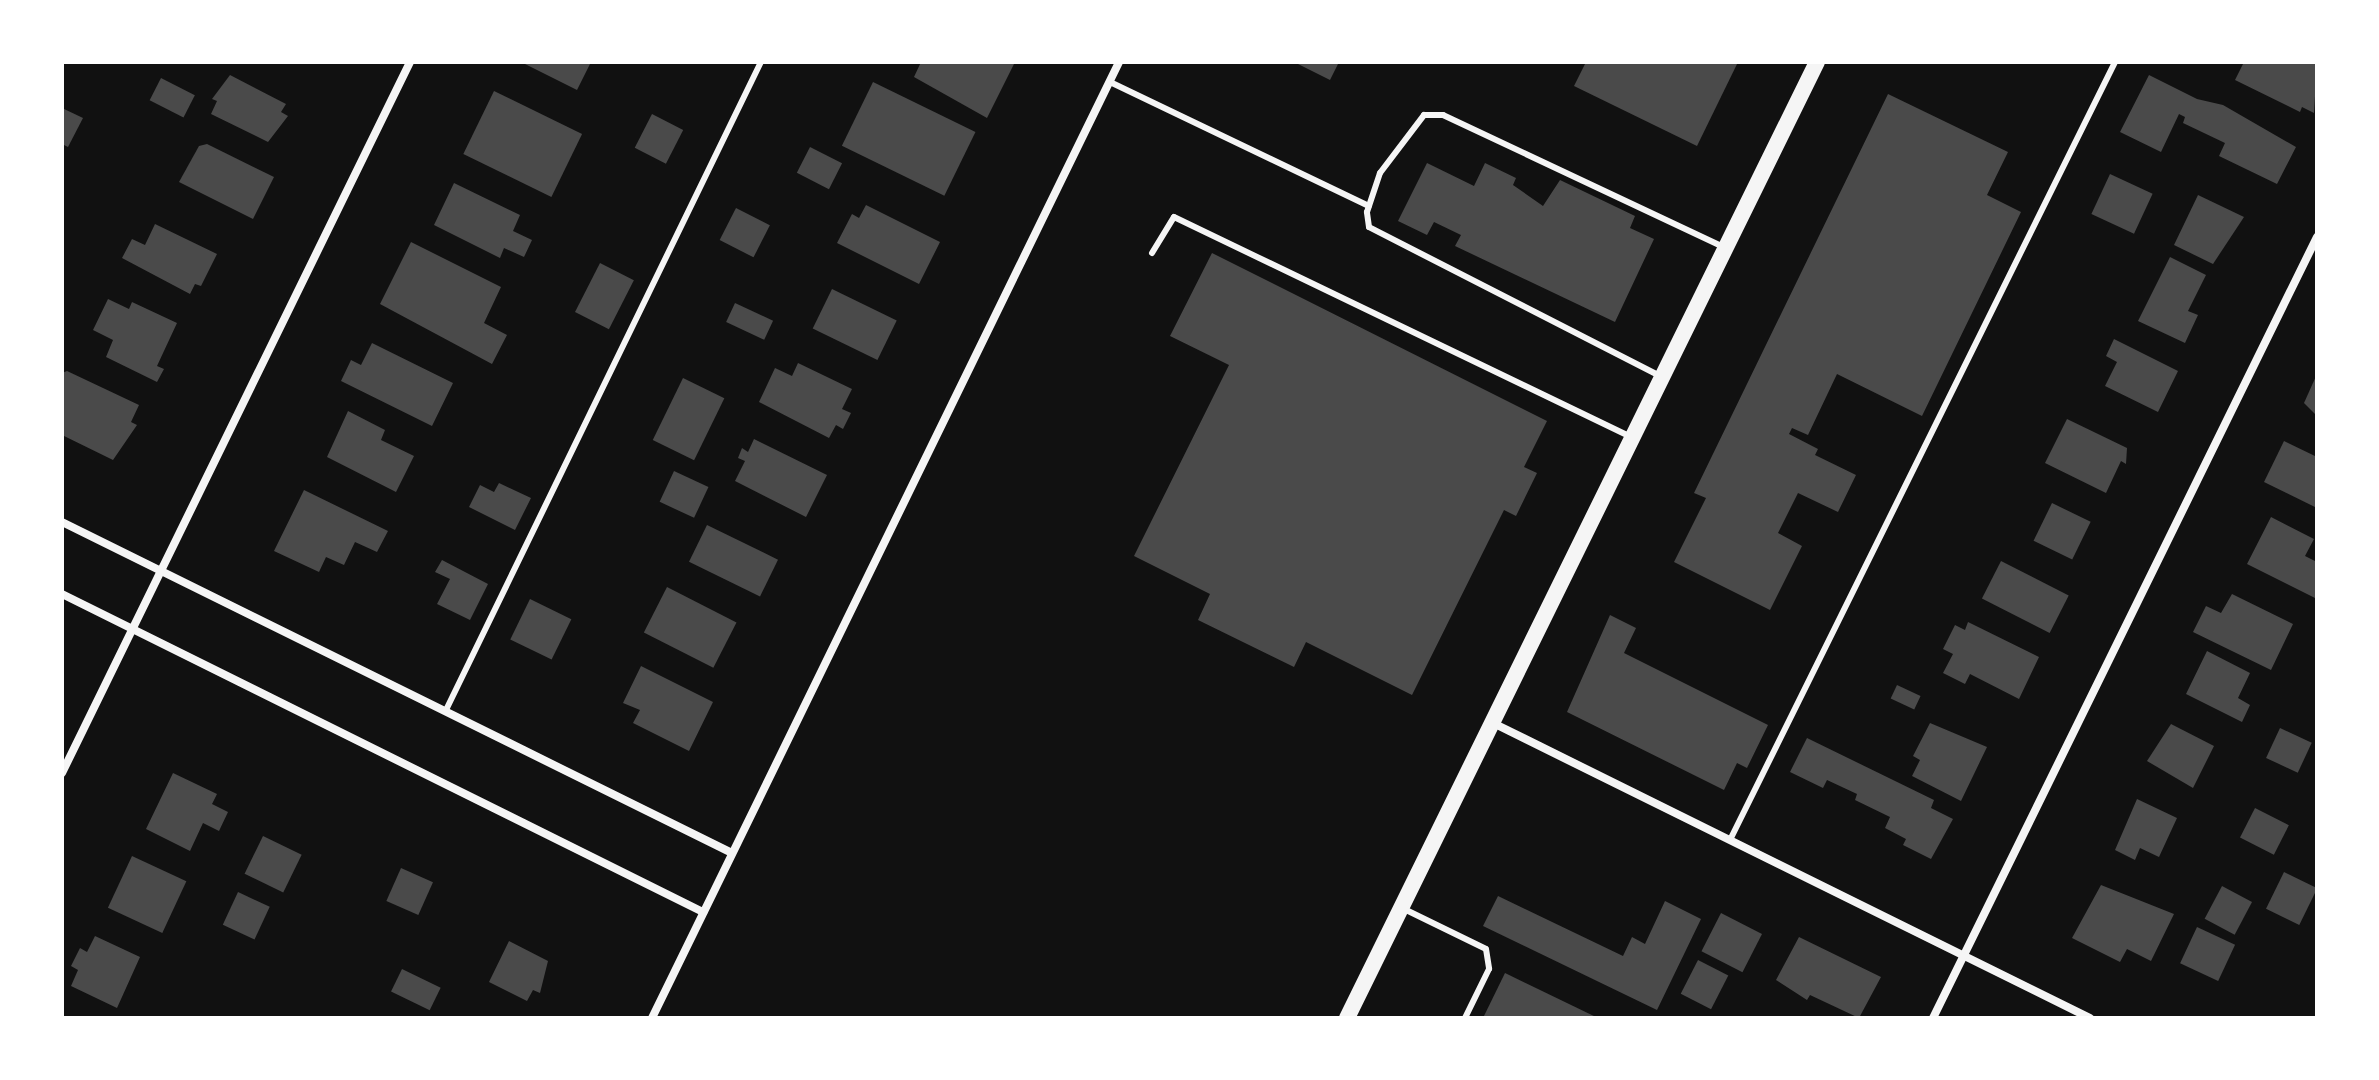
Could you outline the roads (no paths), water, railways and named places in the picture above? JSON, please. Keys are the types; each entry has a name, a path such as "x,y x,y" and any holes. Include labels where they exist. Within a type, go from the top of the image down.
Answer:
{"main road":[{"path":"1347,1018 1817,62"}],"street":[{"path":"62,773 410,62"},
{"path":"652,1018 1119,62"},
{"path":"1933,1018 2317,237"},
{"path":"62,522 732,853"},
{"path":"62,594 703,912"},
{"path":"1493,723 2090,1018"}],"lane":[{"path":"446,710 761,62"},
{"path":"1730,840 2115,62"},
{"path":"1110,82 1369,206"},
{"path":"1662,377 1369,227 1369,206 1380,173 1402,139 1424,115 1443,115 1726,248"},
{"path":"1152,253 1174,217 1632,438"},
{"path":"1402,907 1486,949 1489,969 1465,1018"}]}
